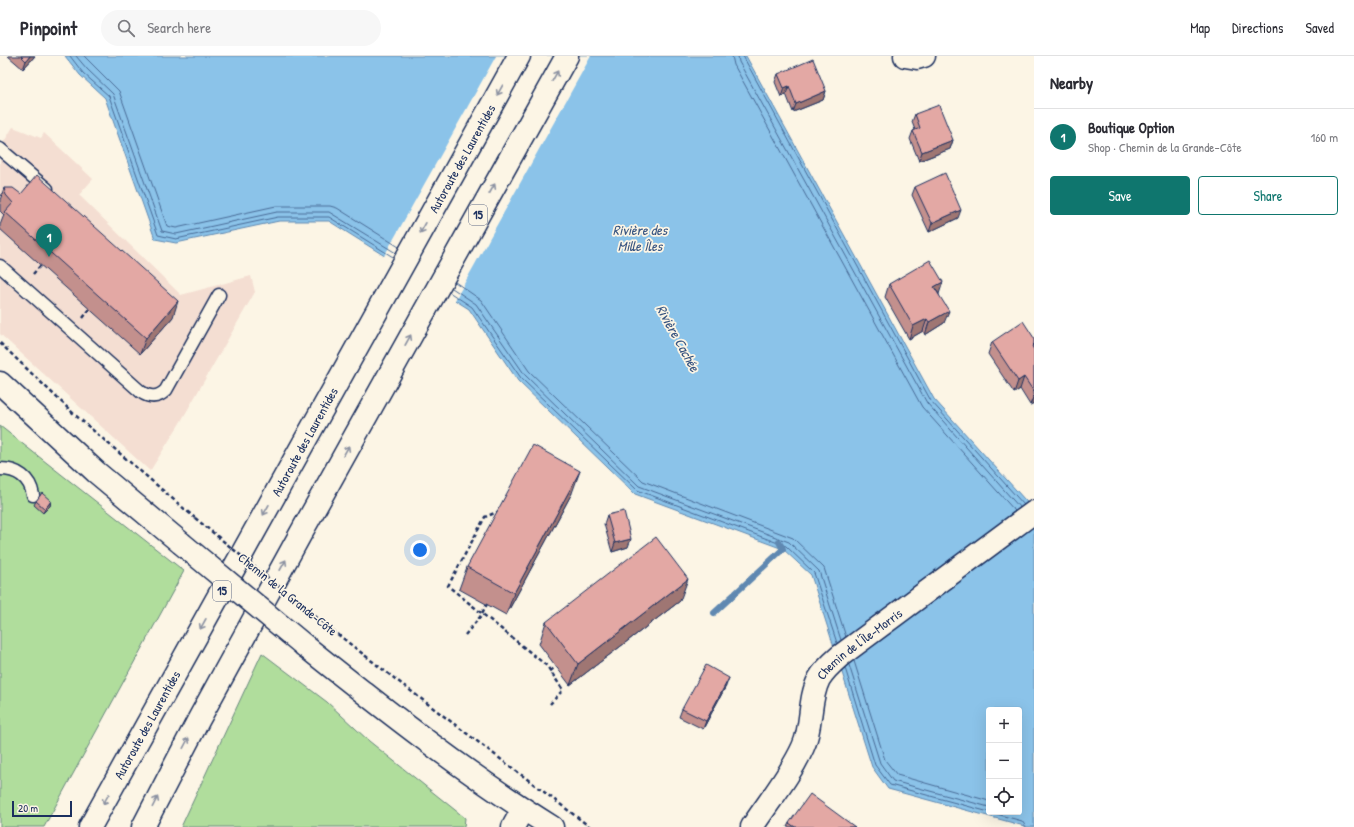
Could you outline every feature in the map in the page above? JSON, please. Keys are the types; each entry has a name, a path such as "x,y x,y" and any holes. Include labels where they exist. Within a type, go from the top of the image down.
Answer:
{"main road":[{"name":"Autoroute des Laurentides","path":"90,827 519,56"},
{"name":"15","path":"143,827 205,707 566,56"},
{"path":"905,56 917,58 924,56"},
{"path":"0,383 96,472 305,646 427,742 518,818 552,827"},
{"name":"Chemin de l'Île-Morris","path":"752,827 797,759 806,740 812,700 824,672 840,656 1034,512"}],"lane":[{"path":"0,149 56,197"},
{"path":"0,266 141,392 154,397 160,395 166,390 219,295"},
{"path":"0,469 13,470 20,474 28,481 33,495"}],"path":[{"name":"Chemin de la Grande-Côte","path":"0,343 74,414 195,518 320,621 404,688 499,757 590,827"},
{"path":"500,514 497,512 485,517 448,586 547,666 563,690 550,704"},
{"path":"464,635 481,614 486,604"},
{"path":"550,671 556,667"}],"shaded area":[{"path":"13,127 41,138 44,133 93,179 79,195 181,295 251,276 255,292 180,423 150,471 0,334 0,148"}],"green space":[{"path":"0,426 184,571 44,827 0,827"},
{"path":"262,653 327,702 369,741 465,818 464,827 181,827"}],"water":[{"name":"Rivière des Mille Îles","path":"65,56 746,56 934,399 1034,510 1034,827 1028,827 888,789 872,767 811,575 783,549 635,494 518,381 469,309 329,221 279,221 176,243 155,239 105,98 80,75"}],"pier":[{"path":"496,56 591,56 454,302 383,258"}],"building":[{"path":"21,56 30,56 26,61"},
{"path":"813,59 826,91 796,104 789,86 784,88 778,74"},
{"path":"939,105 953,140 922,152 913,131 920,128 915,114"},
{"path":"945,173 961,210 932,223 915,187"},
{"path":"37,175 178,301 146,338 5,212 13,203 6,195 4,188 13,188 21,194"},
{"path":"930,260 943,282 934,287 949,311 929,322 927,319 913,326 889,284"},
{"path":"1023,321 1034,338 1034,344 1032,346 1034,350 1034,392 1024,377 1018,381 992,342"},
{"path":"533,445 580,471 514,593 467,567"},
{"path":"42,493 51,501 45,509 36,501"},
{"path":"624,511 631,539 615,543 607,515"},
{"path":"656,537 688,579 578,664 546,622"},
{"path":"706,665 729,678 706,721 682,709"},
{"path":"810,794 855,827 795,827 789,823"}],"waterway":[{"name":"Rivière Cachée","path":"714,613 783,549 779,542"}],"place":[{"name":"Boutique Option","path":"49,257"}]}
